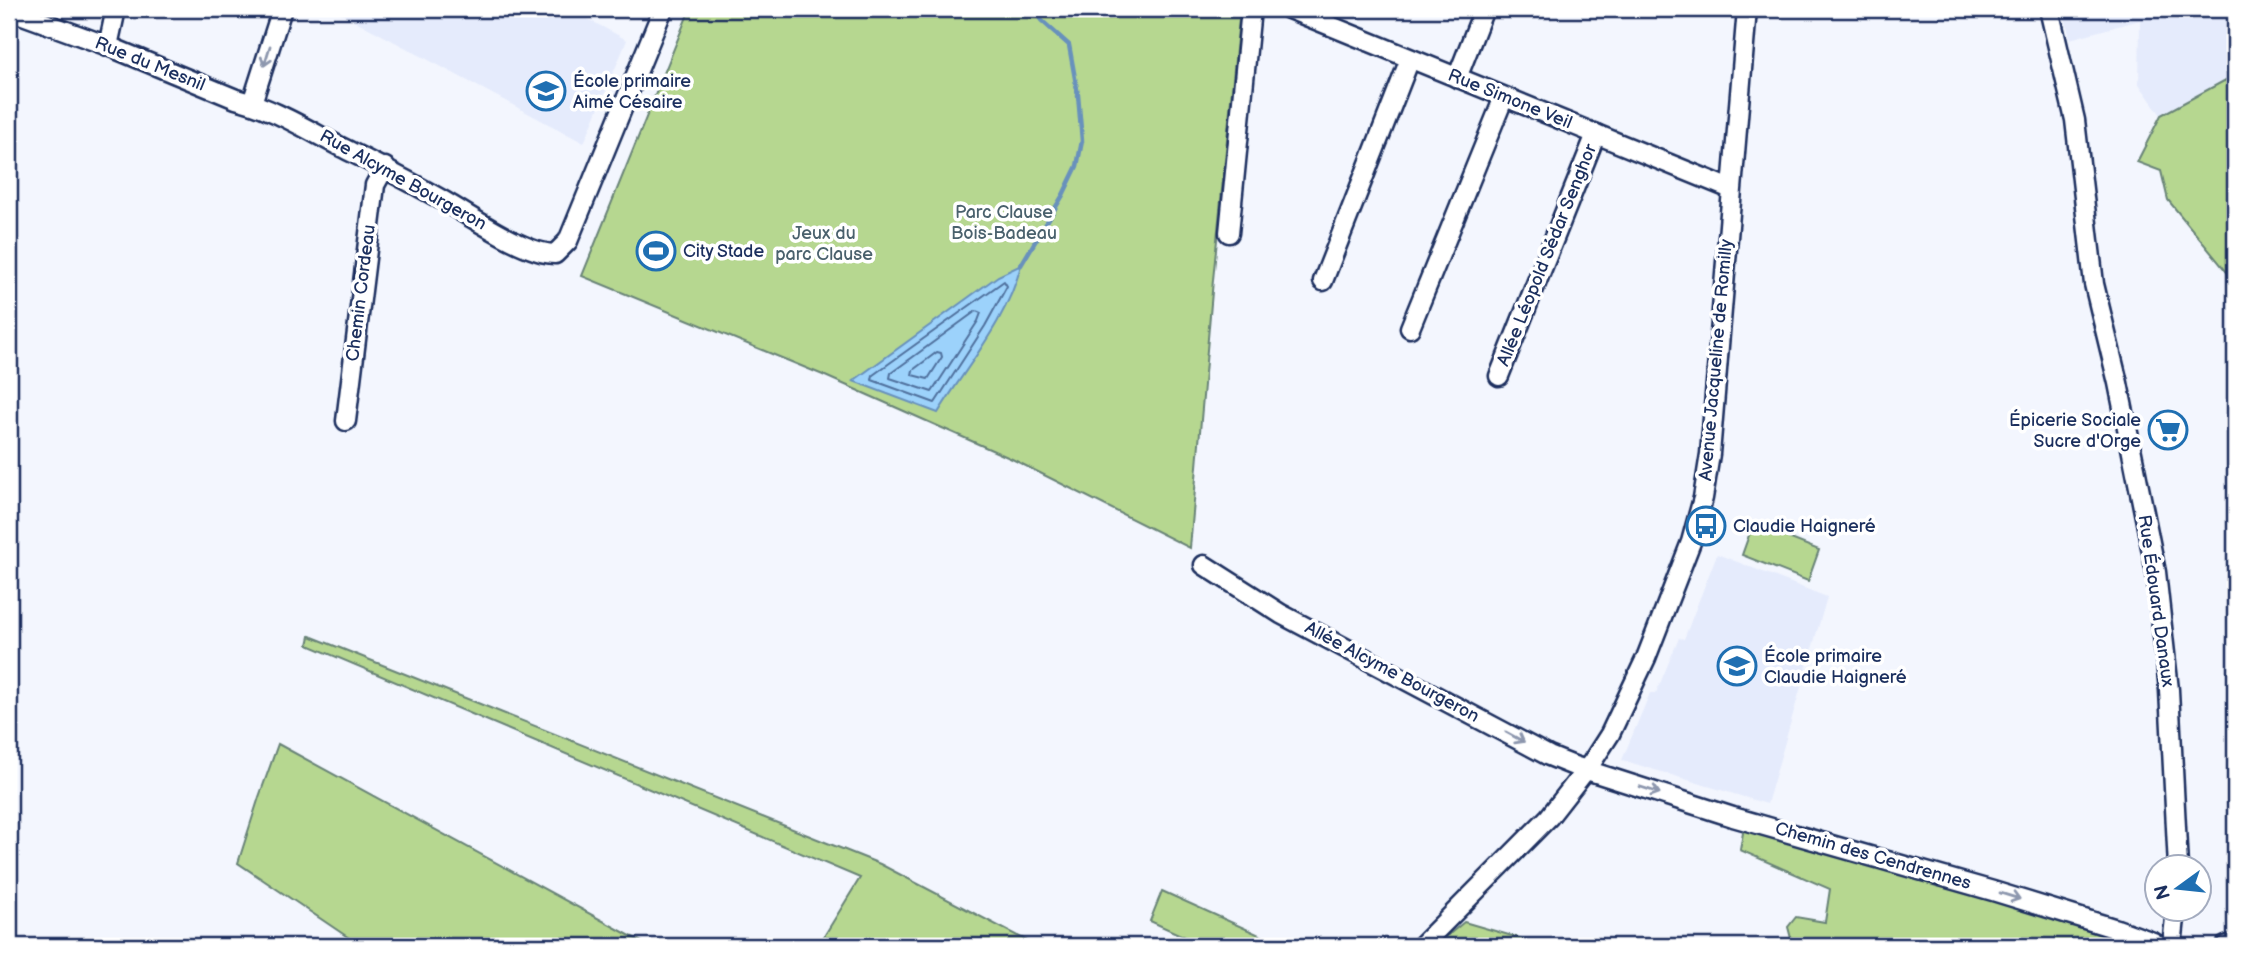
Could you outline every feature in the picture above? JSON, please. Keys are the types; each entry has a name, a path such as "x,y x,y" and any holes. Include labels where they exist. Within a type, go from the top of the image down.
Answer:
{"street":[{"path":"108,46 116,9"},
{"path":"252,103 282,9"},
{"name":"Rue Alcyme Bourgeron","path":"252,103 385,167 541,254 555,254 568,241 661,9"},
{"path":"1229,233 1251,9"},
{"name":"Rue Simone Veil","path":"1289,9 1731,189"},
{"path":"1457,78 1485,9"},
{"name":"Avenue Jacqueline de Romilly","path":"1421,946 1549,817 1610,734 1627,702 1691,542 1703,498 1713,421 1747,9"},
{"name":"Rue Édouard Danaux","path":"2049,9 2075,120 2094,284 2123,407 2156,572 2168,690 2177,853"},
{"name":"Rue du Mesnil","path":"9,10 252,103"},
{"path":"1323,281 1410,59"},
{"path":"1410,328 1504,97"},
{"name":"Allée Léopold Sédar Senghor","path":"1499,376 1596,134"},
{"name":"Chemin Cordeau","path":"346,421 375,185 385,167"},
{"name":"Allée Alcyme Bourgeron","path":"1203,565 1281,614 1549,756 1585,769"},
{"name":"Chemin des Cendrennes","path":"1585,769 1733,817 2117,929 2159,946"},
{"path":"2172,946 2174,923"},
{"path":"2226,946 2235,943"}],"shaded area":[{"name":"École primaire Aimé Césaire","path":"333,9 569,9 627,40 584,143"},
{"path":"2063,9 2235,9 2235,75 2161,115 2139,84 2140,20 2070,39"},
{"name":"École primaire Claudie Haigneré","path":"1717,554 1827,597 1767,804 1622,760 1650,693 1656,693 1679,638 1684,639"}],"green space":[{"name":"Parc Clause Bois-Badeau","path":"690,9 1240,9 1190,548 1012,459 823,375 582,276"},
{"path":"2235,75 2235,282 2168,200 2161,171 2137,162 2161,115"},
{"path":"1753,524 1819,550 1808,581 1742,555"},
{"path":"310,636 880,864 1037,946 818,946 860,878 308,645"},
{"path":"278,744 649,946 361,946 238,863"},
{"path":"1744,827 2145,946 1793,946 1788,927 1796,917 1825,922 1830,889 1740,850"},
{"path":"1162,891 1275,942 1274,946 1205,946 1150,921"},
{"path":"1464,922 1547,946 1435,946"}],"water":[{"path":"1021,265 1015,285 996,323 938,413 853,381 998,276"}],"waterway":[{"path":"1021,265 1063,195 1077,166 1082,141 1078,95 1069,45 1041,20 1034,9"}],"place":[{"name":"École primaire Aimé Césaire","path":"546,91"},
{"name":"City Stade","path":"656,251"},
{"name":"Épicerie Sociale Sucre d'Orge","path":"2168,430"},
{"name":"Claudie Haigneré","path":"1706,526"},
{"name":"École primaire Claudie Haigneré","path":"1737,666"}],"park label":[{"name":"Jeux du parc Clause","path":"824,243"}]}
